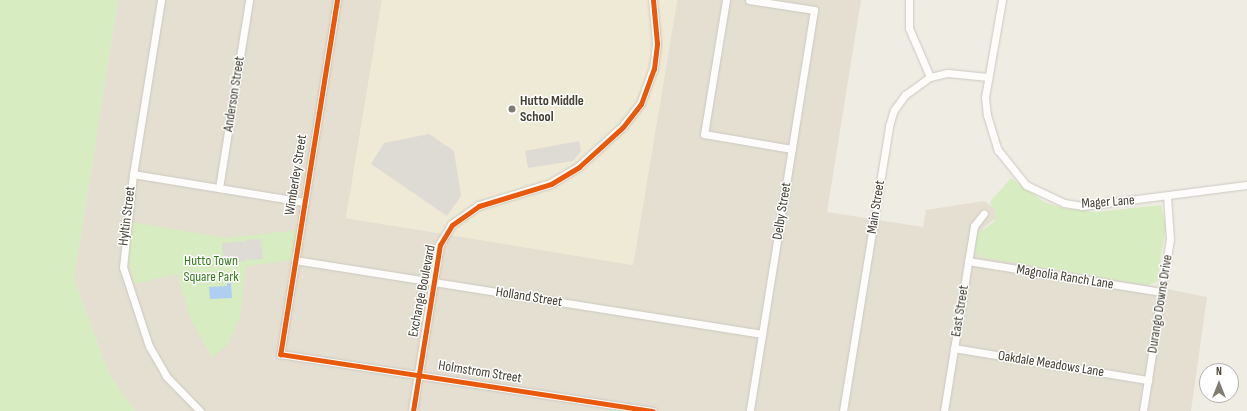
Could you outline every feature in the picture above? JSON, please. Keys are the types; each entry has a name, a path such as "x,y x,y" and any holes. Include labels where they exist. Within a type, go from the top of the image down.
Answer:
{"street":[{"name":"Hyltin Street","path":"161,0 133,174 123,250 132,302 149,346 166,376 200,411"},
{"name":"Anderson Street","path":"219,188 249,0"},
{"name":"Wimberley Street","path":"280,354 337,0"},
{"name":"Exchange Boulevard","path":"413,411 440,245 452,225 479,206 551,184 579,167 623,127 641,104 654,69 656,43 653,0"},
{"path":"726,0 704,134 792,150"},
{"name":"Delby Street","path":"749,0 814,10 750,411"},
{"path":"909,0 909,28 930,77"},
{"name":"Mager Lane","path":"1002,0 985,97 990,132 1008,166 1026,185 1050,198 1082,206 1247,185"},
{"name":"Main Street","path":"843,411 889,126 898,102 930,77 948,73 988,77"},
{"path":"133,174 304,202"},
{"name":"Durango Downs Drive","path":"1143,411 1170,238 1167,196"},
{"name":"East Street","path":"944,411 974,226 984,213"},
{"name":"Holland Street","path":"295,260 762,334"},
{"name":"Magnolia Ranch Lane","path":"968,261 1162,292"},
{"name":"Oakdale Meadows Lane","path":"954,348 1148,380"},
{"name":"Holmstrom Street","path":"280,354 652,411"}],"shaded area":[{"path":"118,0 382,0 346,218 633,265 677,0 861,0 827,212 923,227 926,210 984,201 995,208 996,218 982,229 1148,285 1207,297 1191,411 135,411 109,375 74,279"},
{"name":"Hutto Middle School","path":"382,0 677,0 633,265 346,218"},
{"path":"429,134 454,151 461,196 447,216 371,164 384,143"},
{"path":"579,141 581,151 573,161 528,168 525,151"},
{"path":"261,239 263,259 248,260 246,255 246,261 224,263 222,243 245,241 246,246 246,240"}],"green space":[{"path":"0,0 118,0 74,279 109,375 135,411 0,411"},
{"path":"1011,178 1044,202 1063,208 1095,212 1161,205 1166,227 1157,282 1148,285 980,257 975,251 978,233 994,222 996,212 990,202"},
{"name":"Hutto Town Square Park","path":"131,222 227,238 297,230 292,260 246,266 240,316 228,344 212,358 191,320 177,274 135,284 127,257"}],"water":[{"path":"227,283 231,283 232,298 210,299 209,287 227,286"}],"cycle path":[{"path":"337,0 280,354 653,411"},
{"path":"413,411 440,245 452,225 479,206 551,184 579,167 623,127 641,104 654,69 657,43 653,0"}],"place":[{"name":"Hutto Middle School","path":"512,109"}]}
